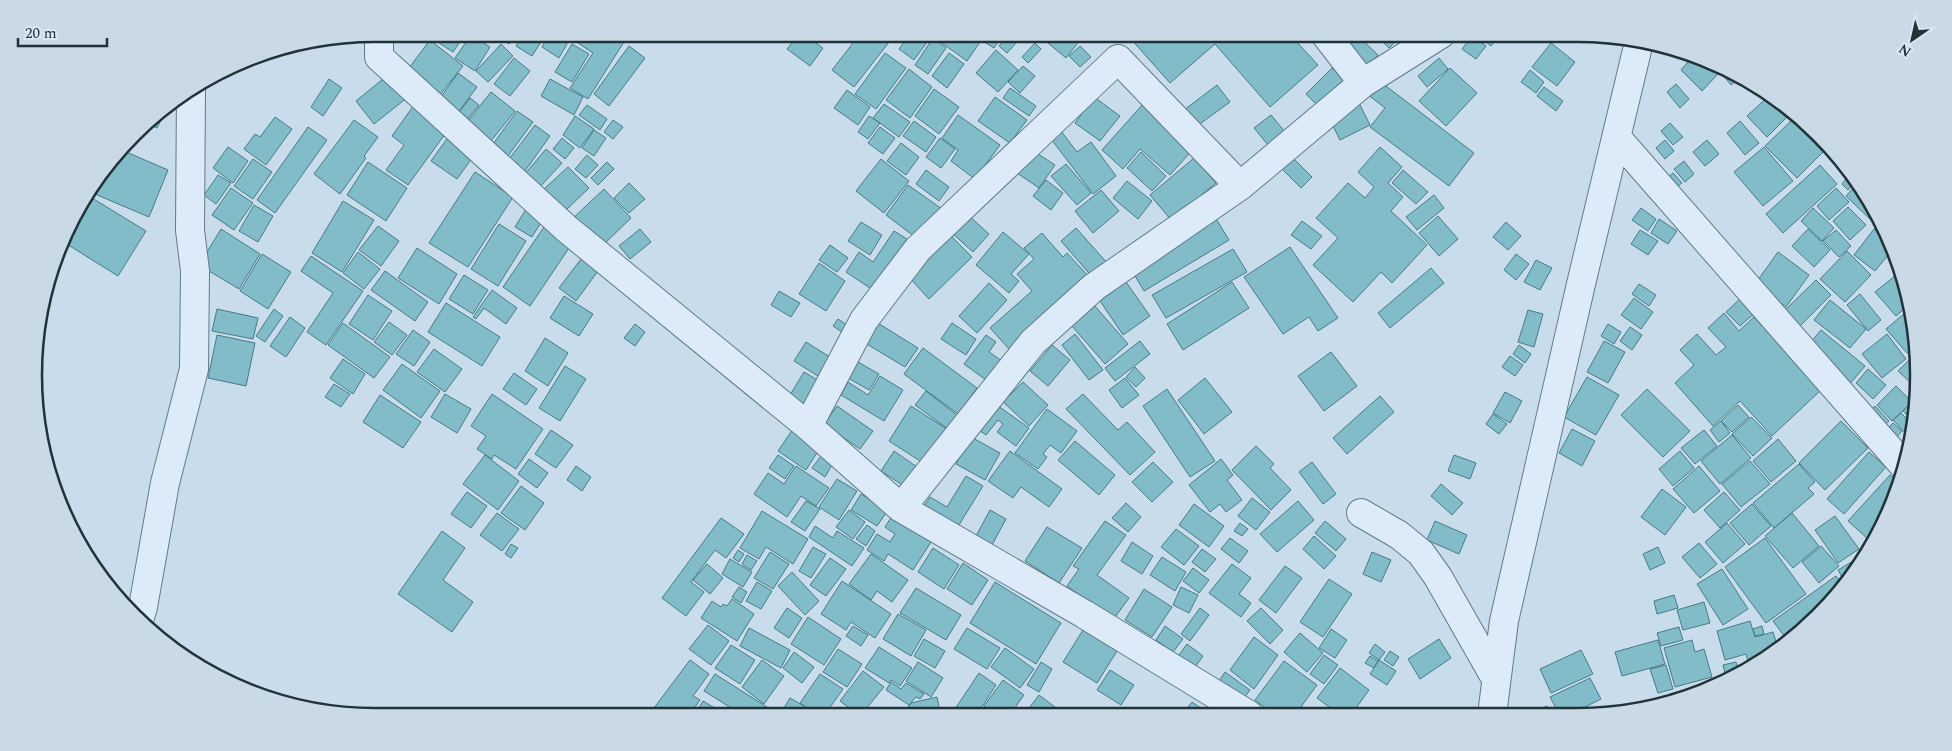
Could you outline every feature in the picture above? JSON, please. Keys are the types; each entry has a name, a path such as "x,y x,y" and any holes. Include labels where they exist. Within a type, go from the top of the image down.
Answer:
{"street":[{"path":"379,42 379,58 567,229 808,426 901,508 1084,614 1238,708"},
{"path":"1331,42 1363,83"},
{"path":"901,508 1033,342 1094,287 1240,186 1363,83 1428,42"},
{"path":"1493,708 1504,621 1532,493 1638,48"},
{"path":"808,426 864,320 918,248 1118,59 1240,186"},
{"path":"141,612 164,482 194,369 195,271 190,230 191,98"},
{"path":"1617,138 1899,460"},
{"path":"1361,513 1399,534 1421,553 1438,577 1496,679"}],"building":[{"path":"428,42 433,42 463,66 439,96 406,72"},
{"path":"438,42 460,42 453,52"},
{"path":"466,42 482,42 490,47 475,71 455,58"},
{"path":"519,42 541,42 532,56 516,46"},
{"path":"545,42 568,42 559,58 542,47"},
{"path":"624,42 588,99 570,88 593,53 578,43"},
{"path":"793,42 814,42 823,48 810,66 787,49"},
{"path":"854,42 889,42 854,87 832,70"},
{"path":"904,42 927,42 914,60 899,49"},
{"path":"930,42 938,42 946,48 928,74 915,65"},
{"path":"940,42 980,42 967,61"},
{"path":"985,42 998,42 994,48"},
{"path":"1003,42 1017,42 1007,53 999,46"},
{"path":"1049,42 1079,42 1066,58"},
{"path":"1134,42 1297,42 1318,65 1270,107 1215,44 1170,83"},
{"path":"1351,42 1364,42 1378,55 1365,69 1344,50"},
{"path":"1383,42 1395,42 1389,48"},
{"path":"1467,42 1480,42 1486,46 1476,59 1462,49"},
{"path":"1486,42 1494,42 1491,46"},
{"path":"1035,43 1041,49 1028,63 1022,57"},
{"path":"1551,43 1575,62 1557,86 1532,67"},
{"path":"501,44 513,56 488,82 476,71"},
{"path":"572,44 589,54 572,82 555,72"},
{"path":"629,46 645,58 609,106 594,94"},
{"path":"1080,46 1091,57 1080,67 1069,56"},
{"path":"996,50 1018,70 998,92 976,73"},
{"path":"885,53 906,68 876,109 855,94"},
{"path":"949,53 964,64 947,88 932,76"},
{"path":"514,58 530,71 510,96 494,84"},
{"path":"1439,58 1448,69 1427,87 1418,76"},
{"path":"1688,62 1718,74 1702,91 1681,70"},
{"path":"1023,66 1035,76 1020,93 1008,82"},
{"path":"1332,68 1348,83 1321,109 1306,94"},
{"path":"1450,68 1477,93 1446,126 1419,101"},
{"path":"909,69 932,87 910,118 886,100"},
{"path":"1530,70 1544,82 1536,93 1521,82"},
{"path":"458,73 477,87 457,114 438,101"},
{"path":"389,74 408,97 374,124 356,101"},
{"path":"1725,78 1734,82 1731,85"},
{"path":"329,79 342,88 323,116 311,107"},
{"path":"550,79 583,97 574,115 541,96"},
{"path":"1378,80 1474,153 1449,186 1370,127 1385,108 1367,94"},
{"path":"1676,84 1689,99 1680,108 1667,92"},
{"path":"1217,85 1230,102 1197,126 1184,110"},
{"path":"1544,87 1563,101 1556,111 1537,96"},
{"path":"1010,88 1036,106 1029,116 1003,98"},
{"path":"934,89 959,107 939,134 915,116"},
{"path":"847,90 870,107 858,125 834,108"},
{"path":"491,92 515,111 487,146 463,127"},
{"path":"995,97 1027,120 1010,143 978,121"},
{"path":"1094,97 1120,116 1100,141 1075,123"},
{"path":"470,98 479,105 464,123 456,116"},
{"path":"1764,100 1787,117 1767,137 1747,116"},
{"path":"1144,103 1195,147 1170,175 1140,149 1123,169 1102,150"},
{"path":"1359,103 1370,125 1340,140 1329,118"},
{"path":"884,104 910,122 899,137 873,118"},
{"path":"414,105 448,130 408,185 386,170 404,145 392,136"},
{"path":"587,105 607,119 600,130 579,115"},
{"path":"517,111 533,122 508,156 493,144"},
{"path":"958,115 1000,145 975,179 951,161 958,150 942,138"},
{"path":"1271,115 1290,138 1273,151 1254,128"},
{"path":"575,116 594,129 580,148 563,135"},
{"path":"869,116 880,123 868,139 858,132"},
{"path":"275,117 292,129 266,165 244,149 255,134 260,137"},
{"path":"354,120 378,137 364,156 366,158 340,194 314,174"},
{"path":"613,120 623,127 613,139 604,132"},
{"path":"914,121 936,137 926,152 903,136"},
{"path":"1740,121 1759,143 1745,155 1727,133"},
{"path":"1791,121 1823,152 1797,178 1765,146"},
{"path":"1670,123 1683,137 1673,145 1661,131"},
{"path":"535,125 550,136 525,171 509,159"},
{"path":"308,127 327,140 275,213 257,200"},
{"path":"880,127 895,138 883,154 868,143"},
{"path":"594,130 606,138 594,156 582,148"},
{"path":"1061,131 1077,152 1091,142 1116,176 1093,194 1051,139"},
{"path":"449,136 475,154 457,179 431,161"},
{"path":"562,138 574,148 565,159 553,149"},
{"path":"940,138 955,149 941,168 926,157"},
{"path":"1665,140 1674,151 1665,159 1656,148"},
{"path":"1707,140 1719,154 1705,166 1693,152"},
{"path":"901,143 919,157 906,175 887,161"},
{"path":"228,147 248,161 233,183 213,168"},
{"path":"1380,147 1402,167 1388,183 1403,197 1391,211 1427,245 1392,283 1381,272 1353,302 1313,265 1338,238 1316,218 1348,183 1365,198 1374,187 1358,172"},
{"path":"1764,147 1793,181 1763,206 1734,172"},
{"path":"546,149 562,163 539,188 524,175"},
{"path":"1032,150 1055,165 1039,188 1017,173"},
{"path":"1141,152 1166,176 1152,191 1127,168"},
{"path":"128,153 168,170 149,217 96,195"},
{"path":"587,155 598,165 586,178 575,169"},
{"path":"1291,156 1312,177 1301,188 1280,167"},
{"path":"1194,158 1216,183 1171,220 1150,195"},
{"path":"253,159 272,172 253,199 234,186"},
{"path":"881,159 909,181 884,213 856,191"},
{"path":"1684,161 1694,174 1685,182 1674,169"},
{"path":"368,162 407,188 386,221 347,195"},
{"path":"607,162 614,169 598,185 591,178"},
{"path":"1066,164 1091,193 1077,205 1051,176"},
{"path":"1820,165 1837,184 1783,233 1766,214"},
{"path":"568,167 589,188 565,211 544,189"},
{"path":"926,170 949,187 939,201 916,184"},
{"path":"1403,170 1428,192 1416,204 1392,183"},
{"path":"475,172 513,197 468,267 429,243"},
{"path":"1673,173 1682,183 1675,188 1667,178"},
{"path":"218,175 231,183 216,204 204,195"},
{"path":"1046,180 1063,193 1051,210 1033,196"},
{"path":"1846,180 1851,187 1848,190 1842,184"},
{"path":"1127,181 1152,201 1138,219 1113,198"},
{"path":"629,183 645,199 629,213 614,198"},
{"path":"908,185 942,209 919,240 886,215"},
{"path":"231,188 253,203 234,230 212,215"},
{"path":"1836,188 1849,202 1829,220 1817,206"},
{"path":"604,189 631,218 599,249 571,220"},
{"path":"1852,189 1871,220 1846,196"},
{"path":"1101,190 1119,211 1093,233 1075,211"},
{"path":"1434,195 1444,208 1417,230 1406,217"},
{"path":"93,199 146,231 118,276 69,246"},
{"path":"343,201 374,220 342,272 312,253"},
{"path":"254,205 273,216 258,242 239,231"},
{"path":"528,206 545,216 532,237 515,227"},
{"path":"1848,207 1866,225 1850,240 1833,221"},
{"path":"1641,208 1656,219 1648,231 1632,220"},
{"path":"1813,208 1834,228 1822,241 1801,221"},
{"path":"968,215 989,234 973,252 952,233"},
{"path":"1438,216 1458,239 1439,256 1419,233"},
{"path":"1215,217 1229,240 1144,291 1131,269"},
{"path":"1659,219 1677,231 1668,244 1651,233"},
{"path":"1302,221 1322,236 1311,249 1291,235"},
{"path":"861,222 882,235 870,255 848,241"},
{"path":"1506,222 1521,236 1508,250 1493,237"},
{"path":"499,224 526,241 498,286 471,269"},
{"path":"378,226 399,241 381,266 359,250"},
{"path":"544,227 571,245 530,306 503,287"},
{"path":"1076,228 1109,265 1094,279 1061,241"},
{"path":"221,229 260,254 239,289 199,265"},
{"path":"640,229 651,242 630,259 619,246"},
{"path":"1808,229 1830,250 1814,267 1792,246"},
{"path":"1874,229 1887,256 1875,271 1854,255"},
{"path":"1640,230 1658,241 1648,255 1631,244"},
{"path":"1836,230 1851,246 1839,257 1823,241"},
{"path":"894,231 907,239 884,271 876,292 846,272 859,252 873,262"},
{"path":"1003,232 1029,254 1011,274 1019,281 1009,293 976,265"},
{"path":"1042,233 1063,257 1067,253 1091,279 1011,351 990,328 1032,291 1017,274 1034,259 1024,248"},
{"path":"949,234 972,257 929,299 906,274"},
{"path":"830,245 848,258 837,272 819,260"},
{"path":"1290,247 1338,318 1318,331 1309,317 1283,334 1244,277"},
{"path":"417,248 457,274 439,304 398,278"},
{"path":"1233,249 1247,272 1166,318 1152,295"},
{"path":"1847,251 1871,275 1845,302 1820,279"},
{"path":"358,252 380,269 364,289 343,273"},
{"path":"1778,252 1809,275 1786,307 1755,284"},
{"path":"262,254 291,272 268,309 240,291"},
{"path":"1516,254 1529,264 1516,280 1504,270"},
{"path":"311,256 363,291 326,345 307,332 333,293 301,271"},
{"path":"581,259 598,271 576,301 559,288"},
{"path":"1536,260 1552,268 1540,290 1524,282"},
{"path":"819,263 845,281 826,311 799,294"},
{"path":"1431,268 1444,283 1390,328 1378,313"},
{"path":"385,271 428,302 415,321 371,290"},
{"path":"464,275 488,290 473,314 449,299"},
{"path":"1894,276 1903,310 1896,316 1875,292"},
{"path":"1816,280 1831,295 1799,327 1784,311"},
{"path":"1126,282 1150,316 1123,335 1100,301"},
{"path":"1232,282 1249,308 1183,350 1167,324"},
{"path":"989,283 1007,300 977,333 959,316"},
{"path":"1639,284 1656,295 1649,306 1632,294"},
{"path":"492,290 517,308 506,324 484,308 476,319 473,317"},
{"path":"779,291 800,303 791,317 771,305"},
{"path":"1860,294 1881,320 1868,331 1847,305"},
{"path":"368,295 392,311 373,340 349,324"},
{"path":"564,296 593,314 579,336 550,318"},
{"path":"1742,297 1756,312 1740,326 1726,312"},
{"path":"1634,298 1653,312 1641,329 1621,315"},
{"path":"1830,300 1866,329 1850,348 1814,320"},
{"path":"446,303 500,337 482,366 428,332"},
{"path":"1094,305 1128,344 1105,364 1071,325"},
{"path":"217,309 258,318 253,339 212,331"},
{"path":"274,309 283,316 265,342 256,336"},
{"path":"1528,310 1543,314 1534,347 1518,342"},
{"path":"1724,313 1739,331 1754,317 1821,390 1772,436 1740,401 1713,426 1675,383 1694,365 1680,350 1697,334 1716,355 1726,347 1708,328"},
{"path":"1904,314 1909,352 1907,353 1886,329"},
{"path":"290,317 305,328 286,357 270,346"},
{"path":"838,319 850,327 845,334 833,326"},
{"path":"873,320 918,348 905,367 860,340"},
{"path":"389,322 407,335 392,355 374,342"},
{"path":"343,323 390,357 374,378 328,345"},
{"path":"952,323 976,339 966,355 941,339"},
{"path":"635,324 645,332 635,346 624,338"},
{"path":"1608,324 1621,332 1614,344 1601,336"},
{"path":"1630,327 1642,335 1632,350 1620,341"},
{"path":"413,330 430,342 414,366 396,354"},
{"path":"1821,330 1865,366 1848,386 1805,349"},
{"path":"1075,334 1103,370 1089,380 1062,345"},
{"path":"1887,334 1906,359 1882,378 1862,354"},
{"path":"217,335 255,343 246,386 208,378"},
{"path":"986,335 996,342 989,352 1008,365 993,385 964,364"},
{"path":"545,338 568,353 548,386 525,371"},
{"path":"1140,341 1150,354 1115,381 1105,368"},
{"path":"1604,341 1625,352 1608,383 1587,372"},
{"path":"806,342 833,359 821,378 794,361"},
{"path":"1052,345 1070,360 1048,386 1030,371"},
{"path":"1519,345 1531,354 1525,363 1513,354"},
{"path":"923,348 977,388 958,414 904,374"},
{"path":"434,349 462,369 445,392 417,372"},
{"path":"1331,352 1357,386 1324,411 1298,376"},
{"path":"1510,356 1523,365 1515,376 1502,367"},
{"path":"343,359 365,374 353,394 330,378"},
{"path":"1909,360 1910,382 1898,371"},
{"path":"858,362 879,374 869,390 848,378"},
{"path":"402,364 440,391 421,418 383,390"},
{"path":"565,366 586,379 560,421 539,408"},
{"path":"1135,367 1145,378 1136,387 1126,377"},
{"path":"1868,369 1886,385 1873,399 1856,383"},
{"path":"804,372 824,384 809,407 790,395"},
{"path":"514,373 537,389 526,405 503,389"},
{"path":"880,376 903,390 884,421 841,395 848,382 868,395"},
{"path":"1587,377 1619,395 1596,435 1564,417"},
{"path":"1125,378 1139,395 1122,408 1109,390"},
{"path":"1205,378 1232,412 1204,434 1178,400"},
{"path":"1023,382 1048,405 1029,426 1003,402"},
{"path":"334,384 350,394 341,407 325,397"},
{"path":"1896,386 1909,399 1908,406 1892,421 1877,405"},
{"path":"1167,389 1215,461 1190,477 1143,406"},
{"path":"1647,389 1690,431 1663,457 1621,415"},
{"path":"926,391 958,416 948,429 915,405"},
{"path":"1505,392 1522,401 1510,423 1493,413"},
{"path":"445,394 471,409 457,433 431,417"},
{"path":"492,394 543,429 516,469 494,455 492,459 477,449 486,436 471,426"},
{"path":"1083,394 1118,430 1127,422 1155,452 1130,475 1066,409"},
{"path":"380,395 421,422 403,448 363,422"},
{"path":"1380,396 1394,412 1347,454 1333,438"},
{"path":"994,403 1029,428 1016,446 997,432 1003,424 998,420 986,435 976,428"},
{"path":"1738,405 1749,417 1732,432 1721,421"},
{"path":"837,406 873,431 860,449 824,424"},
{"path":"911,406 950,431 928,466 889,441"},
{"path":"1875,406 1889,421 1879,431 1864,416"},
{"path":"1908,406 1907,415 1903,411"},
{"path":"1047,409 1077,431 1061,453 1050,445 1043,454 1047,457 1038,469 1015,453"},
{"path":"1901,413 1907,419 1904,432 1893,420"},
{"path":"1493,414 1507,424 1499,434 1486,424"},
{"path":"1751,417 1772,438 1753,456 1732,434"},
{"path":"1721,421 1730,433 1719,442 1710,430"},
{"path":"1841,421 1868,448 1825,490 1799,463"},
{"path":"1893,423 1902,431 1893,441 1884,432"},
{"path":"793,429 820,448 806,470 778,451"},
{"path":"1572,429 1595,441 1582,466 1559,453"},
{"path":"551,430 573,445 556,468 535,454"},
{"path":"1704,430 1717,446 1695,464 1681,448"},
{"path":"1732,435 1751,458 1720,484 1701,461"},
{"path":"971,437 1000,453 985,480 956,464"},
{"path":"1778,439 1796,461 1771,482 1753,461"},
{"path":"1075,441 1115,475 1099,495 1058,460"},
{"path":"1256,446 1274,464 1270,468 1291,490 1271,510 1232,470"},
{"path":"894,451 920,469 907,488 881,471"},
{"path":"1010,451 1062,489 1049,507 1021,487 1013,498 988,481"},
{"path":"1680,451 1694,468 1673,486 1659,469"},
{"path":"1869,452 1886,467 1844,514 1827,499"},
{"path":"485,455 519,481 498,510 463,484"},
{"path":"778,455 794,466 785,479 769,468"},
{"path":"1454,455 1476,463 1470,479 1448,471"},
{"path":"821,456 833,463 825,477 812,468"},
{"path":"529,459 548,473 537,488 518,474"},
{"path":"1221,459 1233,475 1227,480 1242,500 1226,512 1220,504 1210,512 1189,485"},
{"path":"1750,461 1770,484 1741,507 1722,484"},
{"path":"1153,462 1173,482 1152,502 1132,482"},
{"path":"1312,462 1336,494 1323,504 1299,472"},
{"path":"1799,464 1815,482 1808,488 1814,494 1774,528 1753,503"},
{"path":"576,466 591,477 582,491 567,480"},
{"path":"796,466 829,488 816,506 801,496 787,517 754,494 768,473 784,484"},
{"path":"1699,466 1720,491 1694,513 1673,489"},
{"path":"1890,475 1893,478 1867,538 1848,521"},
{"path":"966,476 983,486 954,533 920,512 930,497 947,507"},
{"path":"837,479 857,491 839,520 819,507"},
{"path":"1441,484 1463,503 1452,515 1431,496"},
{"path":"521,486 544,503 525,530 501,513"},
{"path":"1662,489 1686,507 1665,535 1641,517"},
{"path":"467,492 487,506 471,528 451,514"},
{"path":"1724,492 1740,510 1720,528 1704,510"},
{"path":"861,494 888,510 877,526 851,510"},
{"path":"1252,498 1270,512 1256,530 1238,516"},
{"path":"806,501 820,509 805,531 791,522"},
{"path":"1298,501 1314,520 1277,552 1260,534"},
{"path":"1126,503 1141,517 1128,532 1112,518"},
{"path":"1194,504 1224,526 1209,547 1179,525"},
{"path":"1752,504 1771,526 1749,545 1730,523"},
{"path":"849,510 865,522 853,539 836,527"},
{"path":"990,510 1006,519 992,545 976,536"},
{"path":"762,511 808,539 793,564 766,547 759,559 740,548"},
{"path":"497,513 519,529 502,551 480,535"},
{"path":"1792,513 1819,546 1793,568 1765,536"},
{"path":"892,516 931,542 913,570 888,554 884,561 867,550 877,534 890,542 895,534 885,527"},
{"path":"1835,516 1859,549 1838,563 1815,530"},
{"path":"721,518 744,534 726,558 715,550 691,582 704,592 686,616 662,598"},
{"path":"1105,521 1126,535 1097,575 1129,598 1113,620 1067,586 1079,569 1073,566"},
{"path":"1325,521 1346,539 1336,551 1315,533"},
{"path":"1435,521 1467,535 1459,554 1427,540"},
{"path":"1240,523 1248,529 1242,536 1234,531"},
{"path":"1727,523 1745,544 1723,563 1705,542"},
{"path":"867,525 875,531 866,546 856,539"},
{"path":"815,526 833,538 837,531 864,548 852,566 809,537"},
{"path":"1047,527 1082,548 1059,583 1025,561"},
{"path":"1176,529 1199,546 1184,565 1161,547"},
{"path":"442,531 465,548 443,580 473,602 452,632 398,594"},
{"path":"1314,536 1336,556 1324,569 1303,549"},
{"path":"1230,538 1248,551 1239,563 1221,549"},
{"path":"1765,538 1806,594 1766,623 1725,567"},
{"path":"1132,542 1153,556 1142,574 1121,561"},
{"path":"1699,543 1717,564 1700,578 1682,557"},
{"path":"511,544 518,548 511,558 505,554"},
{"path":"1821,546 1839,566 1819,583 1802,562"},
{"path":"813,547 826,554 811,578 799,571"},
{"path":"1658,547 1665,563 1650,570 1643,554"},
{"path":"933,548 959,565 944,589 918,572"},
{"path":"1202,549 1216,559 1205,572 1192,562"},
{"path":"738,550 744,554 739,562 733,558"},
{"path":"770,552 789,564 773,589 754,578"},
{"path":"1372,552 1391,560 1381,582 1363,574"},
{"path":"871,554 908,580 892,602 877,591 871,600 849,584"},
{"path":"747,555 757,561 751,570 742,564"},
{"path":"1162,557 1186,572 1175,591 1150,575"},
{"path":"830,558 846,569 826,596 810,585"},
{"path":"730,559 752,572 743,587 722,574"},
{"path":"1853,561 1842,577 1838,570"},
{"path":"963,563 988,580 972,605 947,589"},
{"path":"707,564 723,578 710,594 693,580"},
{"path":"1232,564 1251,578 1239,594 1251,603 1241,617 1209,593"},
{"path":"1285,566 1302,578 1276,613 1259,600"},
{"path":"1193,568 1209,580 1199,593 1183,581"},
{"path":"1722,569 1748,609 1723,625 1697,584"},
{"path":"792,572 819,601 805,615 778,586"},
{"path":"1836,576 1839,580 1812,611 1784,636 1773,621"},
{"path":"1329,579 1352,594 1323,637 1300,622"},
{"path":"842,581 891,614 875,638 851,622 846,630 821,614"},
{"path":"757,582 772,591 761,609 746,601"},
{"path":"995,582 1061,623 1036,664 970,623"},
{"path":"739,587 747,592 741,603 732,597"},
{"path":"1181,587 1198,595 1189,613 1173,605"},
{"path":"916,588 961,615 946,640 900,613"},
{"path":"1144,589 1172,607 1152,637 1125,620"},
{"path":"1674,595 1678,608 1657,614 1654,601"},
{"path":"732,599 754,614 737,641 701,618 712,601 721,607 723,604 727,606"},
{"path":"1704,602 1710,623 1683,630 1677,610"},
{"path":"787,608 802,618 789,638 774,628"},
{"path":"1200,608 1209,615 1190,641 1181,634"},
{"path":"1261,608 1283,630 1270,644 1247,621"},
{"path":"898,614 926,630 911,656 883,639"},
{"path":"808,617 841,639 824,665 791,644"},
{"path":"1750,621 1755,637 1773,632 1776,642 1748,661 1746,654 1725,660 1717,631"},
{"path":"708,625 729,641 711,665 689,649"},
{"path":"853,626 868,635 861,646 846,636"},
{"path":"1165,626 1183,639 1173,652 1156,640"},
{"path":"1762,626 1764,634 1755,636 1753,629"},
{"path":"1679,627 1683,640 1661,646 1657,633"},
{"path":"749,628 790,650 781,668 740,646"},
{"path":"967,628 1000,648 987,669 954,649"},
{"path":"1331,629 1347,640 1335,658 1319,648"},
{"path":"1083,630 1117,651 1097,683 1063,662"},
{"path":"1300,633 1323,653 1307,672 1284,652"},
{"path":"1254,637 1278,655 1254,689 1230,670"},
{"path":"924,639 945,651 935,668 914,656"},
{"path":"1439,639 1451,658 1420,679 1408,659"},
{"path":"1658,640 1665,664 1622,676 1615,652"},
{"path":"1692,640 1695,652 1704,649 1712,677 1675,687 1664,648"},
{"path":"1187,644 1203,656 1193,670 1177,658"},
{"path":"1375,644 1385,652 1379,660 1369,653"},
{"path":"731,645 755,660 740,684 715,668"},
{"path":"879,647 912,668 900,686 891,680 889,683 865,668"},
{"path":"1005,648 1034,669 1020,688 991,667"},
{"path":"838,649 862,664 847,687 823,672"},
{"path":"1581,650 1593,674 1551,693 1540,669"},
{"path":"1390,651 1399,657 1393,666 1384,660"},
{"path":"794,652 814,667 802,683 783,668"},
{"path":"1324,655 1338,665 1324,684 1310,674"},
{"path":"1370,656 1378,661 1374,668 1365,663"},
{"path":"690,660 709,674 693,696 700,700 694,708 654,708"},
{"path":"762,660 784,676 764,704 742,687"},
{"path":"1379,660 1396,671 1387,685 1370,674"},
{"path":"1284,661 1317,685 1300,708 1266,708 1255,700"},
{"path":"918,662 943,678 931,697 906,681"},
{"path":"1041,662 1052,669 1039,692 1027,685"},
{"path":"1736,662 1737,667 1725,673 1723,665"},
{"path":"1666,665 1673,689 1658,693 1650,669"},
{"path":"1340,668 1369,690 1356,708 1331,708 1317,698"},
{"path":"1110,670 1134,685 1121,705 1097,690"},
{"path":"863,671 884,687 867,708 849,708 840,701"},
{"path":"1225,672 1250,690 1241,702 1217,684"},
{"path":"979,673 996,685 981,708 956,708"},
{"path":"715,674 767,707 731,708 704,691"},
{"path":"820,674 843,689 830,708 808,708 800,703"},
{"path":"1590,678 1601,699 1583,708 1556,708 1550,697"},
{"path":"1003,680 1024,695 1015,708 987,708 984,706"},
{"path":"891,682 901,689 906,683 924,694 920,699 916,697 909,705 886,690"},
{"path":"1694,687 1684,691 1670,694"},
{"path":"1039,695 1056,708 1029,708"},
{"path":"937,697 939,708 908,708 911,703"},
{"path":"790,698 804,706 803,708 784,708"},
{"path":"703,701 715,708 699,708"},
{"path":"1192,702 1201,708 1187,708"}]}
